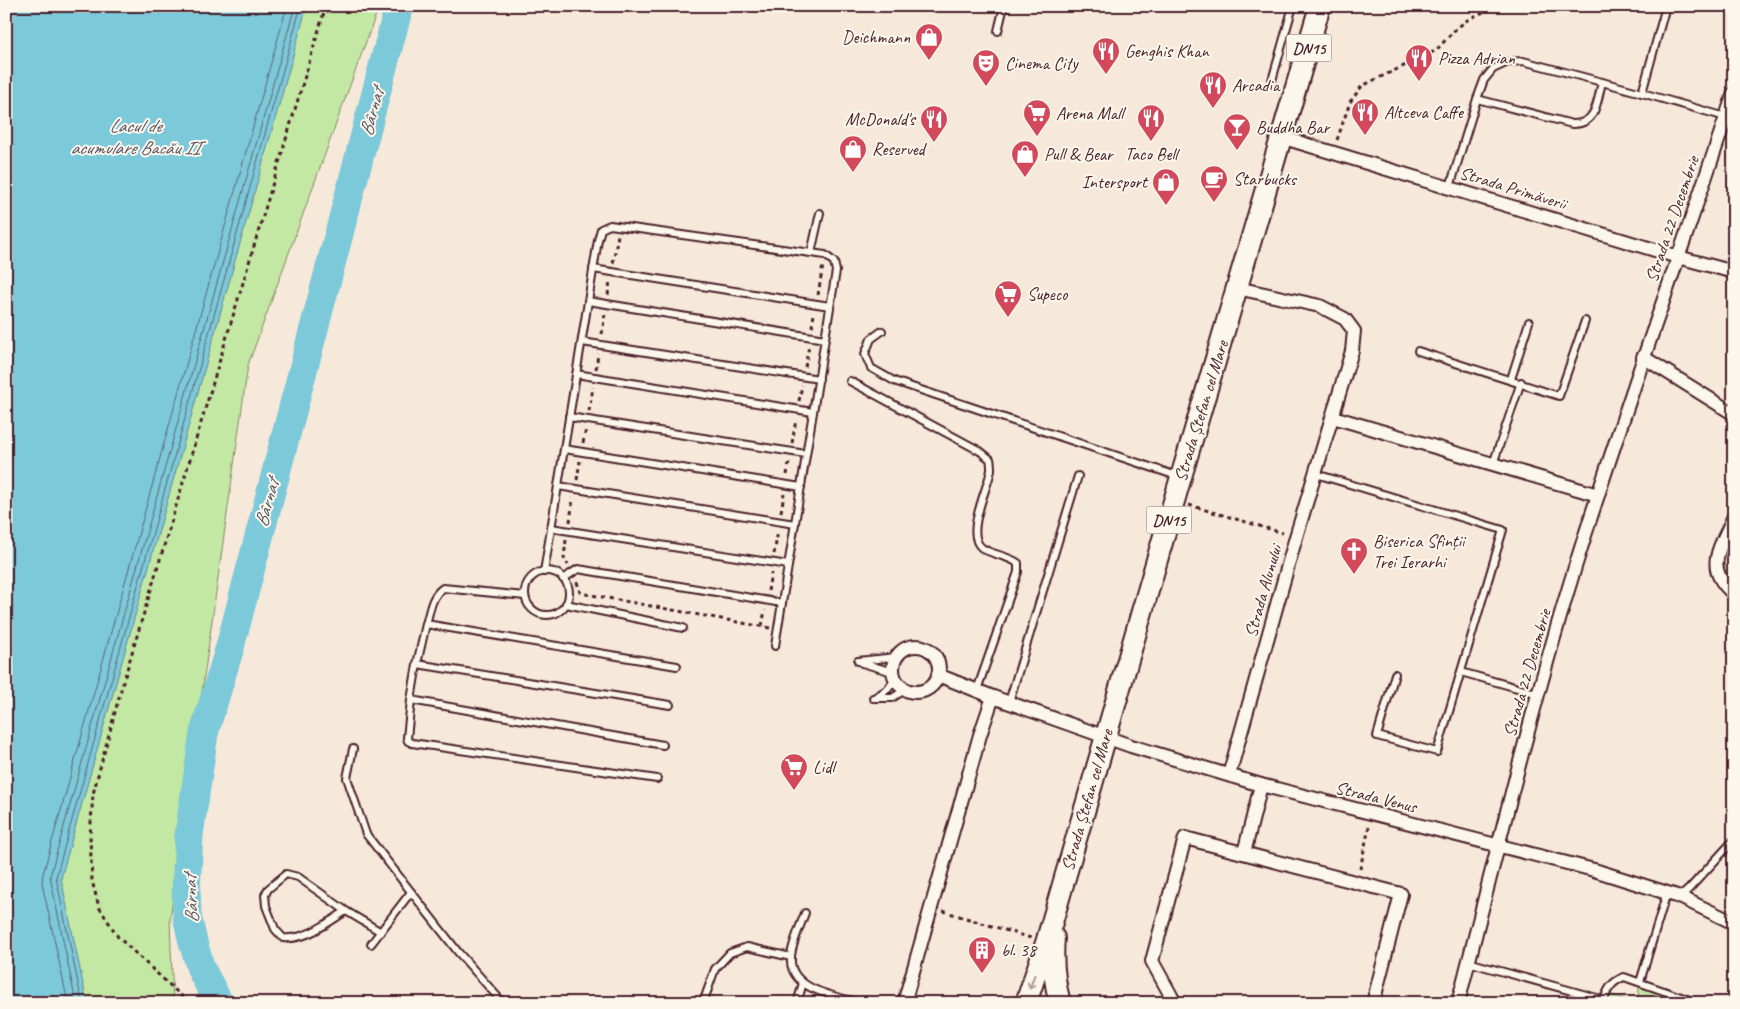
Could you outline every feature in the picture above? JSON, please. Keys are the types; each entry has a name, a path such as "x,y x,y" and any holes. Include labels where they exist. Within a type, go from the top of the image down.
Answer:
{"main road":[{"name":"Strada Ștefan cel Mare","path":"1058,902 1320,6"},
{"name":"DN15","path":"1026,1003 1058,902"},
{"name":"DN15","path":"1058,902 1053,952 1054,978 1060,1003"}],"street":[{"name":"Strada 22 Decembrie","path":"1458,1003 1539,694 1598,495 1643,357 1734,93"},
{"name":"Strada Primăverii","path":"1281,137 1678,257 1734,272"},
{"name":"Strada Alunului","path":"1229,775 1296,537 1352,351 1354,331 1345,319 1320,306 1237,288"},
{"path":"1643,357 1734,414"},
{"path":"1333,417 1598,495"},
{"path":"1734,516 1715,561 1718,578 1734,594"},
{"path":"922,647 935,656 938,663 938,675 934,685 928,690 913,692 905,690 899,686 894,676 896,657 907,648 922,647"},
{"name":"Strada Venus","path":"938,675 1105,737 1262,785 1594,870 1667,892 1734,923"},
{"path":"904,1003 980,735 993,697"},
{"path":"1244,853 1262,785"},
{"path":"1175,1003 1152,961 1185,838 1401,894 1373,1003"}],"lane":[{"path":"998,31 1004,6"},
{"path":"1271,84 1293,6"},
{"path":"1642,93 1666,6"},
{"path":"1450,187 1484,80 1493,69 1508,62 1522,61 1726,117"},
{"path":"1477,99 1572,124 1580,124 1587,122 1595,109 1602,82"},
{"path":"811,253 820,213"},
{"path":"544,572 593,269 598,240 602,230 610,225 620,226 825,255 834,262 836,271 775,646"},
{"path":"593,269 830,306"},
{"path":"588,301 825,339"},
{"path":"1418,351 1521,382 1559,396 1585,321"},
{"path":"1511,379 1528,322"},
{"path":"882,332 871,339 865,354 871,368 894,381 1181,477"},
{"path":"582,342 819,379"},
{"path":"576,374 813,412"},
{"path":"850,381 990,459 991,469 975,526 976,540 982,549 1012,559 1018,563 1018,572 977,690"},
{"path":"1493,464 1521,382"},
{"path":"569,417 806,454"},
{"path":"564,449 801,487"},
{"path":"1316,474 1503,530 1437,752 1377,736 1395,674"},
{"path":"1009,702 1078,476"},
{"path":"558,486 795,524"},
{"path":"551,528 788,565"},
{"path":"563,579 578,569 782,603"},
{"path":"544,572 551,572 563,579 569,591 566,604 556,613 543,615 531,608 527,603 526,589 532,578 544,572"},
{"path":"525,596 443,588 434,597 426,624 411,700 408,741 656,780"},
{"path":"566,604 683,628"},
{"path":"426,624 677,666"},
{"path":"896,657 858,662 894,676 888,689 873,698 892,698 905,690"},
{"path":"418,664 670,705"},
{"path":"1461,672 1539,694"},
{"path":"411,700 663,745"},
{"path":"353,749 347,778 366,834 458,952 503,1003"},
{"path":"1680,897 1690,889 1734,840"},
{"path":"346,911 305,936 294,939 283,938 275,929 266,906 265,895 268,888 286,874 298,877 346,911 381,932"},
{"path":"371,944 411,892"},
{"path":"1640,982 1667,892"},
{"path":"805,912 790,957 796,975 803,983 815,990 859,1003"},
{"path":"703,1003 714,969 730,953 747,947 790,957"},
{"path":"1468,962 1603,1002 1607,989 1615,980 1624,977 1698,1003"},
{"path":"797,1003 803,983"}],"path":[{"path":"189,1003 118,937 99,906 92,881 90,836 94,794 122,686 326,6"},
{"path":"1333,152 1350,102 1362,86 1435,51 1459,26 1497,6"},
{"path":"620,226 564,558 573,572 580,592 586,594 778,629"},
{"path":"1174,501 1296,537"},
{"path":"1357,882 1372,814"},
{"path":"931,908 1046,943"}],"green space":[{"name":"Lacul de acumulare Bacău II","path":"6,6 379,6 248,365 170,919 173,1003 6,1003"},
{"path":"1640,982 1698,1003 1603,1003 1606,993 1628,1000 1638,996"}],"water":[{"name":"Lacul de acumulare Bacău II","path":"6,6 307,6 61,878 87,1003 6,1003"}],"waterway":[{"name":"Bârnat","path":"219,1003 201,969 187,916 186,890 189,835 204,733 230,647 399,6"}],"place":[{"name":"Deichmann","path":"929,61"},
{"name":"Genghis Khan","path":"1106,75"},
{"name":"Pizza Adrian","path":"1419,82"},
{"name":"Cinema City","path":"986,87"},
{"name":"Arcadia","path":"1213,109"},
{"name":"Altceva Caffe","path":"1365,136"},
{"name":"Arena Mall","path":"1037,137"},
{"name":"Taco Bell","path":"1151,142"},
{"name":"McDonald's","path":"934,143"},
{"name":"Buddha Bar","path":"1237,151"},
{"name":"Reserved","path":"853,173"},
{"name":"Pull & Bear","path":"1025,178"},
{"name":"Starbucks","path":"1214,203"},
{"name":"Intersport","path":"1166,206"},
{"name":"Supeco","path":"1008,318"},
{"name":"Biserica Sfinții Trei Ierarhi","path":"1354,575"},
{"name":"Lidl","path":"794,791"},
{"name":"bl. 38","path":"982,974"}]}
